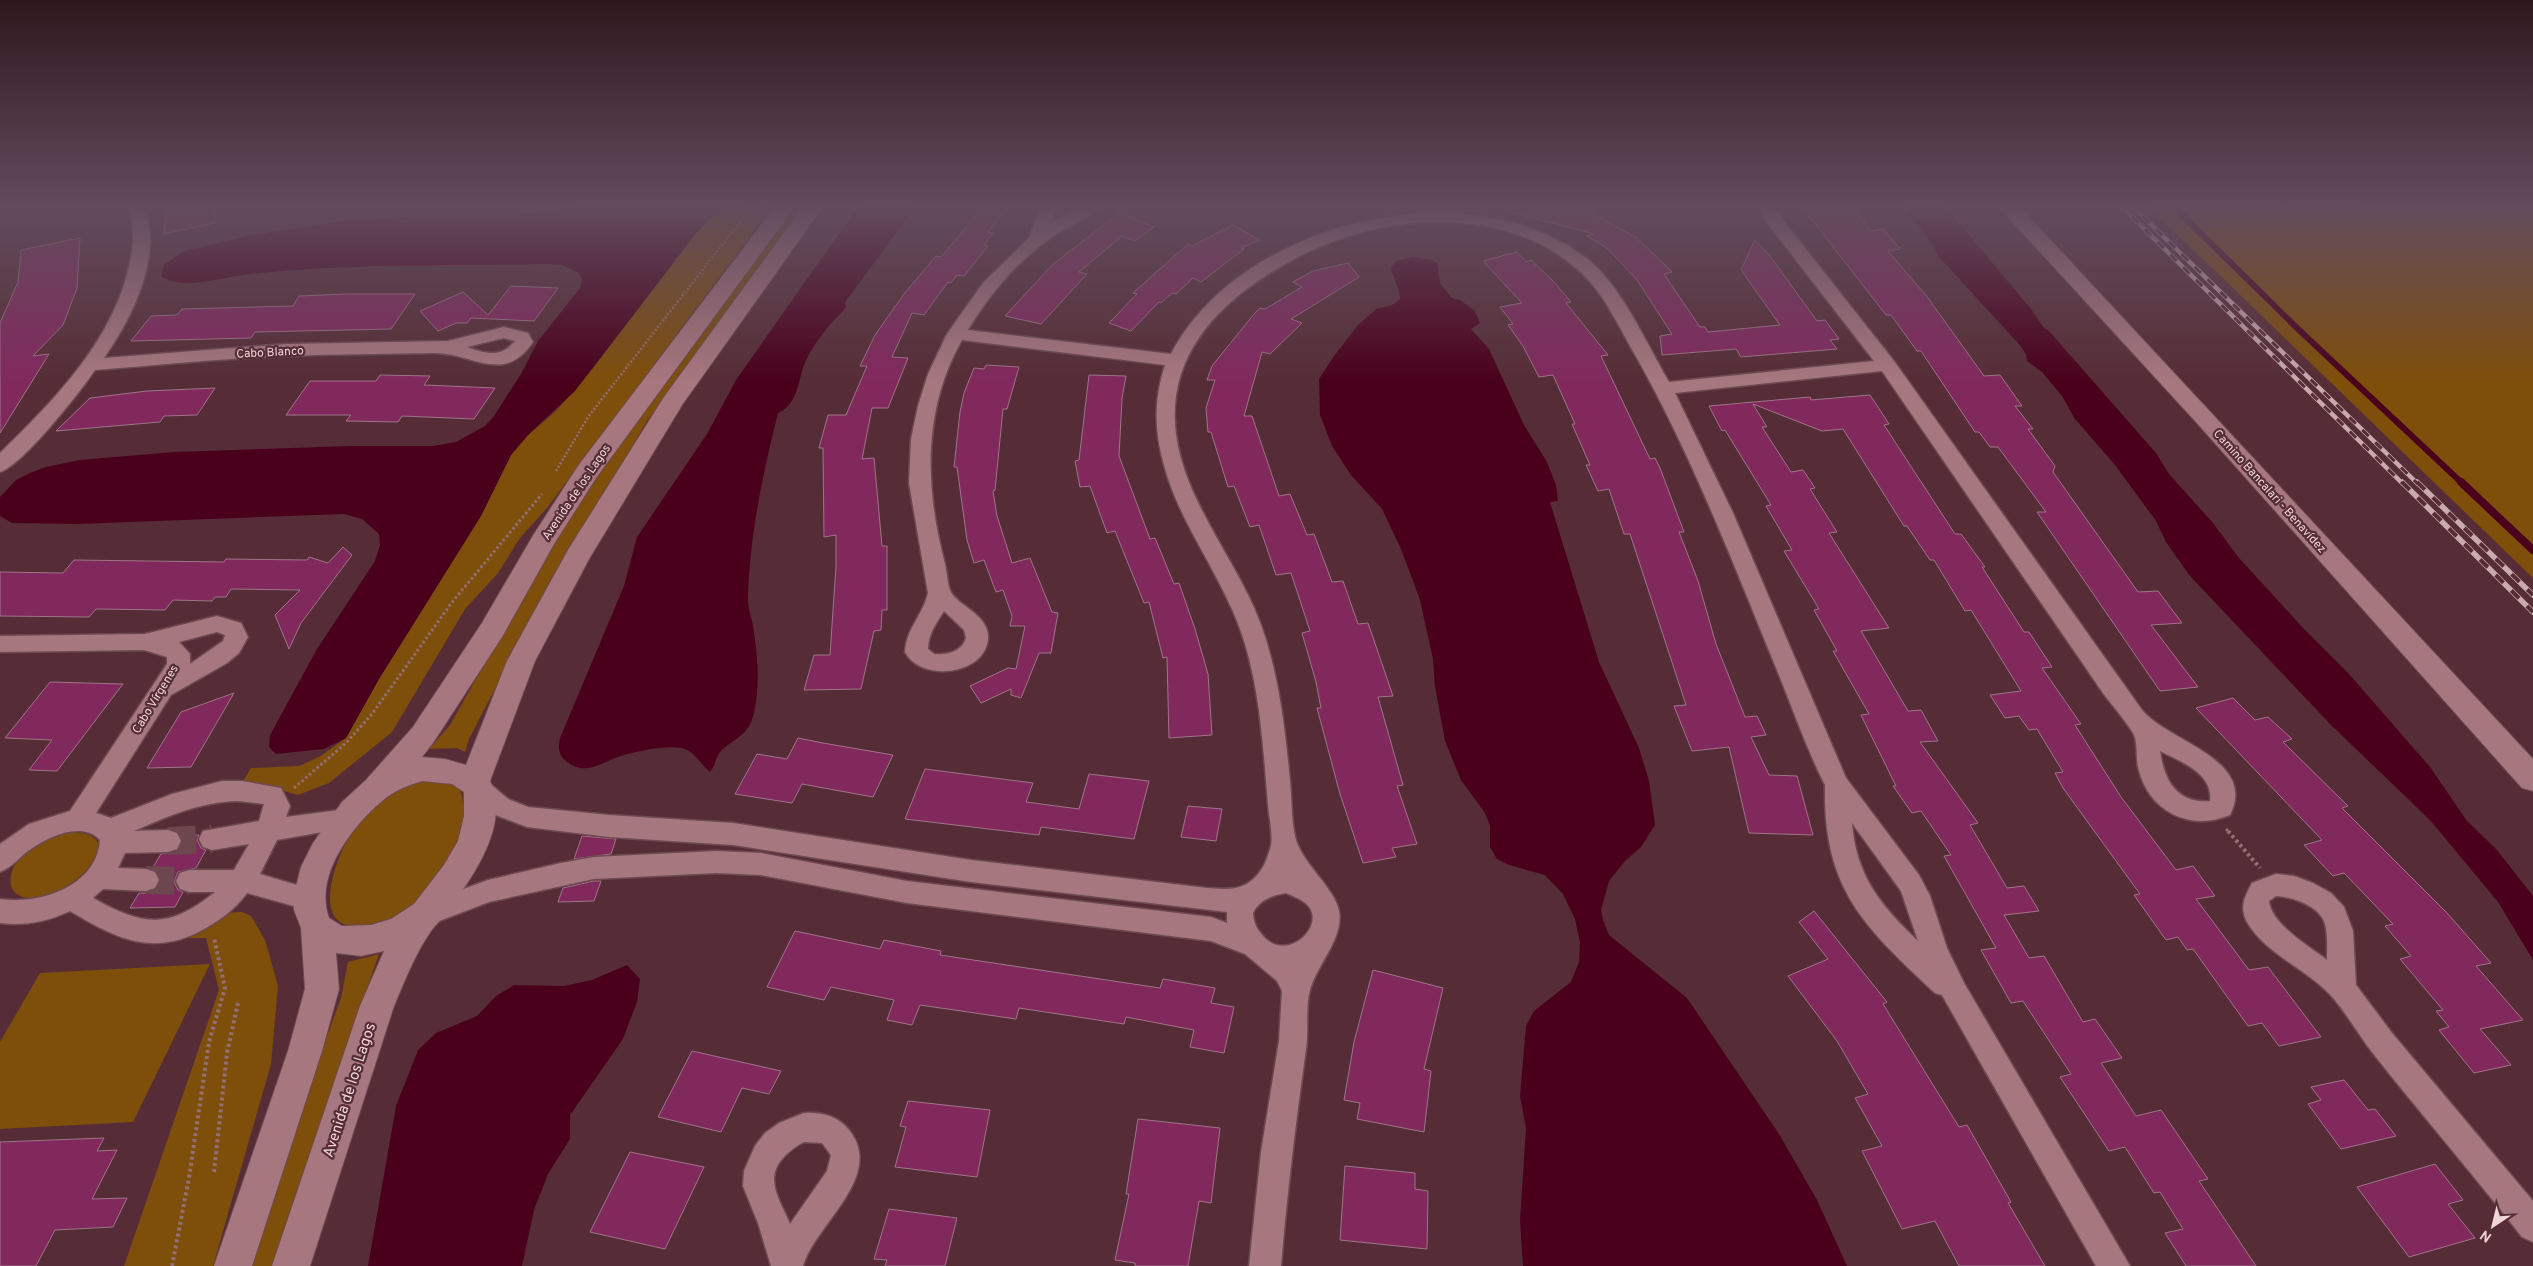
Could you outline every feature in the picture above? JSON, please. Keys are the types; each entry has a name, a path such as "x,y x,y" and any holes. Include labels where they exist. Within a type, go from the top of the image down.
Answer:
{"street":[{"path":"0,465 92,365 110,336 139,263"},
{"name":"Avenida de los Lagos","path":"377,788 423,735 492,630 543,540 587,472 743,263"},
{"path":"423,917 464,861 476,834 480,816 476,786 521,661 577,557 672,402 772,263"},
{"path":"939,594 924,518 919,473 922,437 935,377 956,334 977,304 1014,263"},
{"path":"1265,1266 1276,1152 1293,1041 1296,990 1326,928 1326,916 1322,903 1284,845 1266,693 1253,636 1236,590 1172,462 1164,412 1167,386 1175,360 1186,341 1216,306 1247,280 1274,263"},
{"path":"1581,263 1611,298 1664,388 1714,497 1837,786 1910,883 1917,896 1934,949 1954,992 2114,1266"},
{"path":"1805,263 1887,365 2111,687 2146,731 2216,772 2223,784 2225,797 2222,808 2211,812 2193,811 2173,805 2160,794 2151,774 2146,731"},
{"name":"Camino Bancalari - Benavídez","path":"2061,263 2204,417 2533,779"},
{"path":"956,334 1175,360"},
{"name":"Cabo Blanco","path":"92,365 287,350 448,346"},
{"path":"1664,388 1887,365"},
{"path":"144,642 217,624 233,630 236,637 227,653 164,688"},
{"name":"Cabo Vírgenes","path":"0,644 144,642 172,648 178,654 178,665 78,820"},
{"path":"233,1266 305,1051 322,989 313,913 316,870 328,846 347,818 377,788 403,775 422,769 441,769 456,773 476,786 499,806 527,818 609,826 733,834 981,872 1207,900 1232,901 1274,883 1288,882 1302,886 1314,893"},
{"path":"1837,786 1844,855 1850,874 1864,900 1892,933 1954,992"},
{"path":"71,899 113,923 142,932 175,930 212,913 229,898 243,881 268,831 278,806 272,795 237,791 194,798 112,836"},
{"path":"212,840 347,818"},
{"path":"0,861 20,842 39,831 59,823 78,820 92,820 112,836 168,841"},
{"path":"3,919 50,908 71,899 98,878 107,866 112,836"},
{"path":"1284,845 1273,874 1254,893 1242,909 1240,921 1243,934 1287,972 1296,990"},
{"path":"189,881 243,881 313,913 339,940 368,941 392,934 423,917 488,891 561,874 594,868 716,862 761,864 907,892 1211,929 1284,958 1298,956 1311,950 1321,940"},
{"path":"98,878 146,880"},
{"path":"2343,989 2339,968 2338,922 2325,904 2308,892 2290,886 2275,885 2261,890 2256,900 2257,914 2269,930 2343,989 2382,1042 2478,1156 2533,1226"},
{"name":"Avenida de los Lagos","path":"291,1266 377,1006 398,957 423,917"}],"path":[{"path":"566,464 554,478 588,417 708,263"},
{"path":"290,792 301,780 346,743 372,714 453,601 543,492"},
{"path":"2211,812 2275,885"},
{"path":"172,1266 209,1042 225,988 216,954 214,932"},
{"path":"214,1172 227,1053 238,1003"}],"shaded area":[{"path":"167,263 673,263 575,391 528,435 511,455 481,516 379,679 346,738 324,749 276,754 269,747 270,735 317,649 375,561 380,545 379,534 362,519 344,514 77,524 12,523 0,516 0,497 16,480 30,473 46,467 80,460 174,452 350,446 433,446 456,442 485,426 494,416 521,374 538,341 580,288 582,279 579,273 562,265 548,264 319,268 243,275 212,281 179,283 161,276 164,265"},
{"path":"673,263 730,263 547,508 520,538 498,573 465,609 392,732 329,783 298,795 281,790 241,785 251,768 299,766 319,757 346,738 379,679 481,516 511,455 528,435 556,411 590,372"},
{"path":"752,263 763,263 647,421 537,608 469,739 465,752 457,748 429,749 450,725 553,542 604,465"},
{"path":"818,263 874,263 845,302 846,308 816,343 803,368 793,400 784,410 778,413 762,482 751,553 748,603 755,638 758,685 755,709 749,726 741,736 718,755 710,772 690,751 675,747 630,753 588,768 575,766 567,762 560,754 560,738 624,586 637,537 707,434 736,380"},
{"path":"1395,263 1437,263 1440,283 1452,298 1460,300 1475,311 1480,323 1471,329 1489,349 1524,425 1547,462 1556,485 1558,501 1550,502 1599,662 1639,748 1649,781 1655,825 1641,847 1625,861 1609,881 1601,910 1609,935 1687,998 1779,1134 1817,1200 1847,1266 1523,1266 1520,1221 1526,1128 1520,1096 1526,1026 1534,1011 1571,982 1579,962 1580,943 1575,919 1563,894 1545,875 1509,865 1497,859 1490,847 1490,826 1485,813 1461,780 1445,741 1435,687 1433,659 1420,600 1401,549 1382,509 1351,475 1332,446 1320,415 1319,379 1334,356 1358,325 1376,309 1392,305 1400,299 1391,268"},
{"path":"1945,263 1993,263 2031,309 2044,328 2049,331 2156,453 2169,474 2213,523 2239,558 2305,630 2349,674 2430,767 2467,821 2497,850 2533,896 2533,960 2498,902 2430,820 2331,725 2190,576 2166,542 2156,521 2115,465 2075,419 2062,396 2042,372 2027,361 2026,354"},
{"path":"2207,263 2533,263 2533,578"},
{"path":"429,777 459,786 462,797 464,813 462,831 447,864 421,899 398,918 378,925 364,927 350,926 339,921 332,911 330,899 331,885 340,855 351,833 368,811 384,796 399,787"},
{"path":"68,832 87,834 97,841 98,850 94,861 72,883 59,891 35,898 26,898 18,895 13,890 11,877 13,868 19,858 42,841"},
{"path":"242,912 251,916 265,940 278,986 271,1064 213,1266 124,1266 219,990 206,938 180,938 219,913"},
{"path":"379,954 284,1228 273,1266 251,1266 320,1055 341,998 348,962"},
{"path":"210,964 133,1122 0,1129 0,1042 40,973"},
{"path":"627,965 640,979 637,1002 623,1039 570,1115 570,1139 548,1174 534,1210 522,1266 368,1266 396,1106 418,1050 436,1033 477,1016 496,996 514,985 564,986 592,980"}],"building":[{"path":"20,263 78,263 77,288 63,325 33,356 49,354 0,433 0,323 18,282"},
{"path":"930,263 974,263 964,276 957,275 951,283 948,282 924,315 912,313 892,357 908,358 888,408 872,408 862,459 874,458 882,546 887,546 887,610 882,610 881,630 874,631 861,689 804,690 814,655 830,655 836,566 836,535 824,537 823,448 819,448 828,415 846,415 867,366 860,366 875,335 904,294"},
{"path":"1054,263 1090,263 1079,272 1087,274 1041,324 1005,316"},
{"path":"1167,263 1226,263 1201,282 1193,278 1176,294 1172,293 1161,303 1159,302 1131,331 1109,323 1137,294 1133,293"},
{"path":"1348,263 1359,277 1291,319 1302,323 1270,354 1262,352 1244,416 1252,416 1279,496 1290,494 1307,535 1314,534 1332,582 1343,581 1358,624 1368,623 1393,696 1378,697 1403,785 1397,786 1417,844 1392,848 1396,857 1363,863 1340,794 1317,708 1321,708 1316,682 1302,633 1310,631 1291,573 1276,575 1259,525 1250,527 1234,486 1228,487 1211,432 1208,432 1206,408 1215,380 1207,380 1212,366 1260,308 1265,309 1302,287 1293,282 1313,271"},
{"path":"1485,263 1534,263 1571,302 1566,303 1608,355 1601,356 1650,459 1655,458 1660,468 1684,532 1679,532 1698,581 1716,644 1745,717 1757,716 1766,735 1751,737 1769,775 1797,776 1813,835 1749,833 1729,747 1692,751 1674,706 1686,705 1630,534 1624,534 1609,489 1598,491 1586,465 1590,465 1572,424 1575,424 1553,375 1539,377 1523,346 1508,325 1513,324 1500,307 1522,303"},
{"path":"1621,263 1663,263 1672,272 1664,274 1700,327 1705,327 1708,332 1780,325 1741,270 1744,263 1775,263 1817,321 1825,320 1839,339 1830,340 1837,349 1741,357 1736,349 1662,355 1660,336 1672,334 1637,280"},
{"path":"1846,263 1898,263 1928,298 1984,376 2000,375 2022,406 2015,406 2033,429 2028,429 2055,466 2053,472 2138,592 2158,591 2182,623 2151,625 2198,687 2160,691 2037,512 2046,512 1998,447 1990,447 1979,432 1975,432 1921,351 1917,351 1891,315 1886,315"},
{"path":"511,286 558,288 534,321 471,318 467,323 456,323 438,331 420,311 463,292 488,315"},
{"path":"415,294 391,329 255,332 251,338 131,341 151,316 177,315 182,309 293,306 299,296"},
{"path":"986,365 1019,367 1007,409 1003,409 995,490 993,491 997,516 1012,563 1030,558 1052,612 1058,613 1051,653 1039,653 1021,698 1011,695 1011,689 981,703 970,686 1008,668 1016,669 1025,626 1010,626 1012,616 1003,590 996,592 984,560 974,563 967,540 957,467 954,467 964,393 974,368 984,369"},
{"path":"380,375 430,376 424,385 495,388 474,419 402,416 398,422 346,421 351,415 286,415 310,381 376,381"},
{"path":"1089,375 1126,376 1122,398 1119,456 1150,539 1155,538 1174,584 1179,583 1195,629 1208,674 1212,735 1169,738 1167,657 1163,658 1149,602 1144,603 1115,531 1107,533 1090,486 1080,487 1075,461 1079,460"},
{"path":"215,388 197,415 164,416 160,422 56,431 90,398 147,391"},
{"path":"1870,395 1889,424 1884,425 1955,534 1961,534 1985,567 1982,567 2024,632 2029,632 2052,667 2042,668 2081,724 2075,725 2121,797 2176,870 2193,866 2215,896 2196,899 2249,970 2268,967 2321,1037 2279,1046 2262,1023 2248,1026 2193,949 2187,950 2178,937 2166,940 2134,895 2140,894 2063,788 2055,773 2063,772 2037,729 2029,730 2019,716 2005,718 1990,695 2021,691 1971,610 1965,611 1934,560 1930,560 1907,526 1904,526 1843,429 1822,431 1753,404 1767,427 1762,427 1791,472 1803,470 1815,488 1810,489 1837,532 1829,533 1889,628 1861,631 1908,711 1921,710 1938,741 1920,742 1978,823 1970,825 2007,888 2024,886 2039,911 2004,915 2029,958 2044,956 2083,1022 2095,1019 2122,1058 2101,1063 2136,1116 2161,1110 2208,1179 2199,1181 2256,1266 2186,1266 2165,1233 2183,1229 2160,1192 2154,1193 2125,1147 2109,1151 2060,1077 2071,1074 2023,1001 2011,1003 1981,950 1996,948 1944,856 1951,855 1921,811 1912,813 1893,786 1896,786 1861,715 1869,714 1833,651 1837,651 1814,610 1819,609 1784,551 1792,550 1766,506 1771,505 1725,430 1722,431 1709,406 1810,397 1811,400"},
{"path":"343,547 352,555 301,623 289,649 275,615 300,590 231,589 226,597 215,597 212,601 173,600 165,610 96,609 89,617 0,616 0,572 63,573 74,560 224,562 226,559 307,560 309,557 328,563"},
{"path":"50,682 123,684 57,771 29,770 52,740 5,738"},
{"path":"234,693 191,767 147,768 181,712"},
{"path":"2233,698 2255,720 2268,717 2292,739 2283,742 2348,806 2342,808 2447,913 2491,963 2476,966 2523,1020 2480,1029 2511,1065 2474,1073 2439,1030 2449,1027 2436,1011 2443,1010 2400,959 2411,956 2385,926 2393,924 2344,873 2333,876 2304,845 2322,840 2196,708"},
{"path":"798,738 893,755 873,797 802,784 792,803 735,794 757,754 787,759"},
{"path":"925,769 1033,783 1026,802 1079,809 1089,774 1149,781 1134,839 1041,827 1039,835 905,819"},
{"path":"1188,806 1222,809 1216,841 1181,837"},
{"path":"199,835 197,840 201,848 206,850 196,868 178,872 174,882 178,890 183,892 175,907 130,908 139,893 147,893 157,889 161,879 157,871 152,869 161,854 179,850 183,842 180,836"},
{"path":"582,836 616,839 611,854 574,859"},
{"path":"601,881 594,901 558,902 563,888"},
{"path":"1814,911 1887,1002 1883,1004 1959,1127 1967,1125 2011,1202 2008,1203 2045,1266 1959,1266 1935,1221 1902,1229 1862,1151 1882,1146 1855,1098 1868,1094 1837,1041 1788,976 1828,959 1799,922"},
{"path":"795,931 880,949 884,940 941,951 940,955 1160,988 1163,979 1215,988 1211,1003 1234,1007 1224,1053 1190,1047 1194,1030 1126,1017 1124,1024 1019,1008 1016,1019 920,1005 912,1025 887,1020 894,1000 831,987 824,1000 767,987"},
{"path":"1373,970 1443,988 1424,1069 1431,1071 1424,1132 1357,1119 1360,1103 1344,1100 1354,1042"},
{"path":"692,1051 781,1071 769,1094 742,1088 721,1132 658,1117"},
{"path":"2344,1080 2368,1110 2375,1109 2396,1136 2341,1149 2308,1104 2321,1100 2311,1087"},
{"path":"908,1101 990,1110 977,1177 895,1167 906,1127 900,1126"},
{"path":"1138,1119 1220,1128 1211,1203 1199,1201 1188,1266 1135,1266 1135,1263 1115,1260 1129,1194 1126,1194"},
{"path":"104,1138 97,1151 117,1150 92,1199 127,1198 113,1227 55,1230 36,1266 0,1266 0,1142"},
{"path":"630,1152 704,1167 665,1249 590,1232"},
{"path":"2435,1164 2463,1200 2448,1204 2475,1238 2409,1257 2357,1187"},
{"path":"1345,1166 1415,1173 1415,1189 1428,1191 1427,1249 1340,1240"},
{"path":"889,1209 957,1218 945,1266 885,1266 887,1260 874,1259"}],"waterway":[{"path":"2231,263 2297,328 2463,484"},
{"path":"2461,482 2533,550"}],"tunnel":[{"path":"168,841 212,839"},
{"path":"146,880 189,881"}],"railway":[{"path":"2179,263 2403,484"},
{"path":"2191,263 2418,484"},
{"path":"2402,482 2533,612"},
{"path":"2417,482 2533,595"}]}
